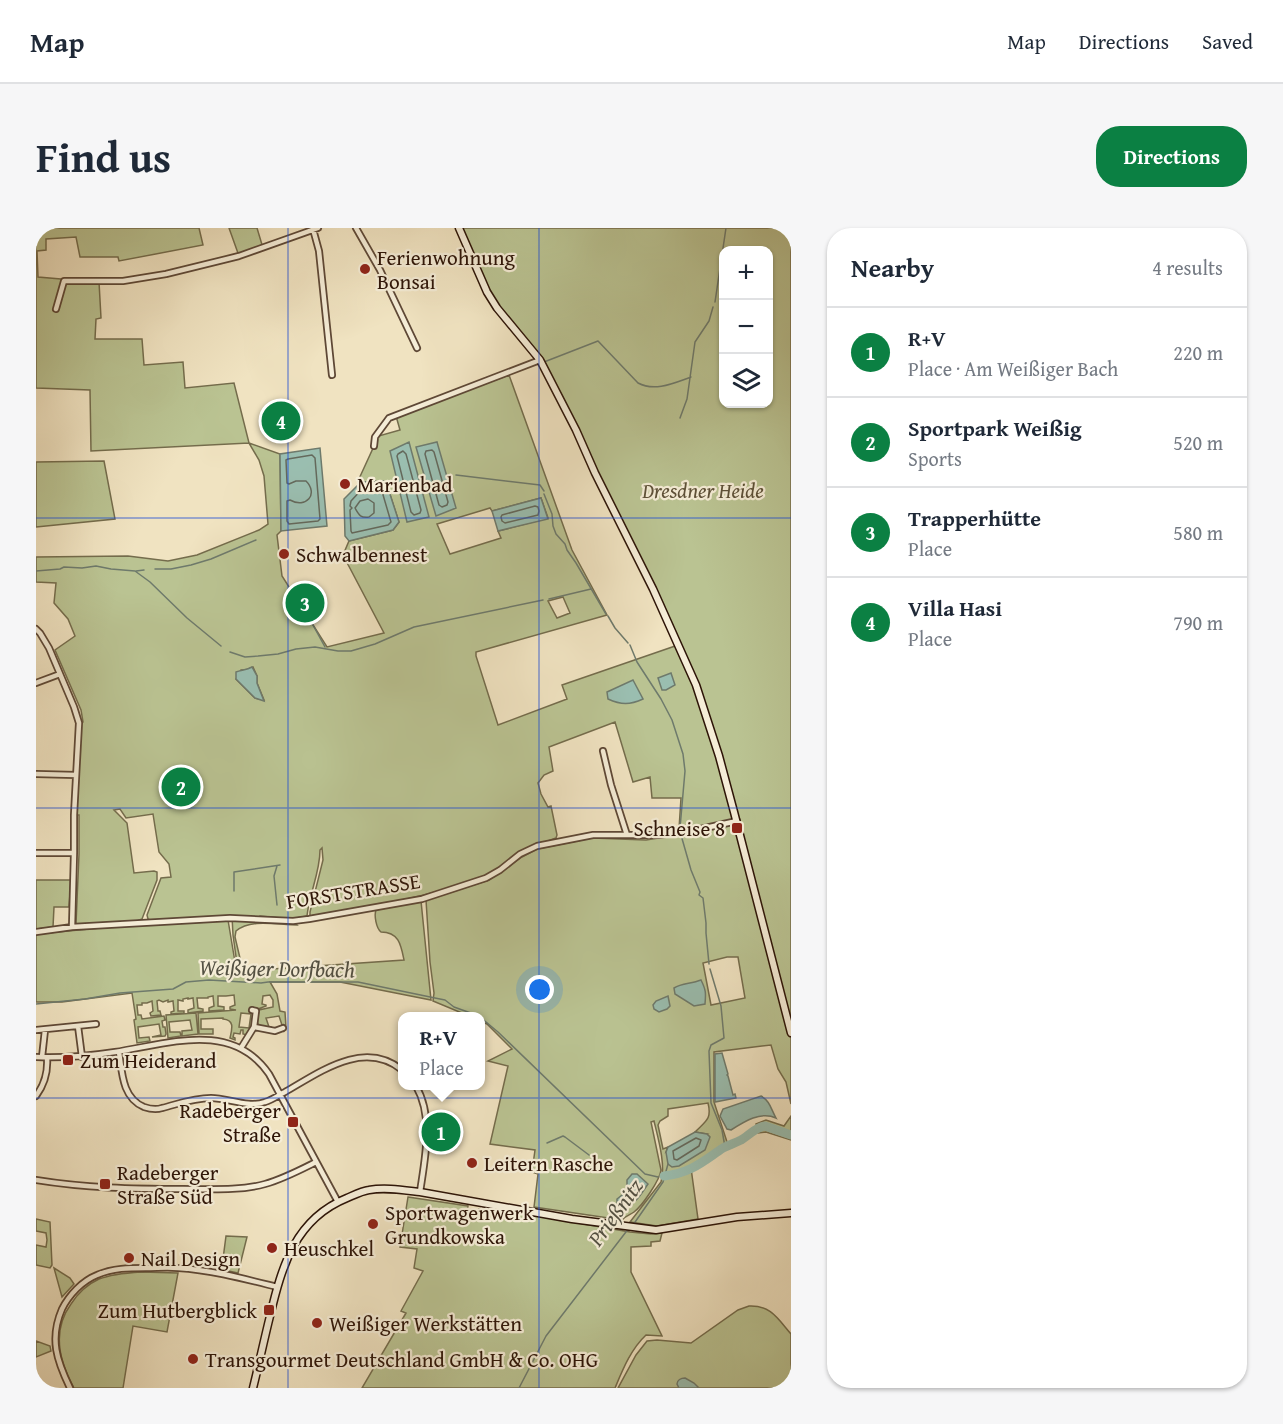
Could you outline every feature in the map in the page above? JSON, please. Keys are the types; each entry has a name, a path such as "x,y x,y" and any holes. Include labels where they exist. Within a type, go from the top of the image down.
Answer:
{"main road":[{"path":"459,228 487,292 497,308 540,360 576,430 692,675 719,756 791,1033"},
{"path":"253,1388 277,1287 289,1253 299,1236 316,1218 338,1202 368,1190 399,1189 479,1201 519,1210 656,1230 735,1217 791,1213"}],"street":[{"path":"356,228 380,270 417,348"},
{"path":"56,309 64,281 123,281 166,274 239,256 316,229 332,375"},
{"path":"374,446 375,437 389,418 540,360"},
{"path":"36,629 50,648 79,723 74,815 72,927"},
{"path":"36,683 60,674"},
{"path":"603,751 627,835"},
{"path":"36,774 76,775"},
{"name":"FORSTSTRASSE","path":"36,932 72,927 230,918 293,921 321,917 422,899 486,878 520,854 537,846 593,835 651,836 696,830 736,820"},
{"path":"36,854 75,853"},
{"path":"241,1048 254,1027 256,1011 252,1010"},
{"path":"36,1030 96,1024"},
{"path":"78,1026 82,1057"},
{"path":"254,1027 279,1031"},
{"path":"36,1096 47,1071 45,1030"},
{"path":"36,1057 82,1057 198,1039 220,1041 241,1048 265,1068 338,1202"},
{"path":"119,1052 127,1091 132,1099 152,1109 206,1098 249,1104 264,1103 349,1059 375,1058 398,1067"},
{"path":"418,1090 422,1097 426,1123 425,1158 420,1192"},
{"path":"36,1180 103,1188 231,1188 267,1183 316,1162"},
{"path":"70,1388 57,1354 56,1326 67,1300 80,1286 97,1275 118,1269 177,1268 230,1276 277,1287"}],"green space":[{"path":"36,228 199,228 203,245 119,261 118,257 80,257 76,237 46,239 46,250 37,251 38,277 64,281 99,282 101,318 96,319 95,339 142,339 144,365 183,362 185,388 234,383 249,443 91,451 90,390 36,388"},
{"path":"229,228 257,228 263,248 239,256"},
{"name":"Dresdner Heide","path":"460,228 791,228 791,1104 786,1082 778,1069 771,1045 714,1052 714,1102 728,1145 691,1168 698,1219 657,1226 630,1222 661,1182 662,1160 654,1121 651,1122 661,1170 650,1192 634,1212 622,1220 534,1207 538,1174 532,1172 535,1150 490,1144 508,1066 488,1061 512,1049 485,1023 485,1012 459,1012 433,1001 426,900 489,880 537,849 592,838 646,840 697,832 696,827 679,829 681,798 652,798 650,777 633,782 615,722 549,747 553,771 544,775 538,783 548,807 551,806 556,838 521,851 483,877 441,891 310,916 323,860 322,848 307,916 291,919 260,916 259,921 297,925 257,923 236,931 235,937 243,971 404,960 398,940 392,934 381,932 378,928 375,918 376,910 421,901 431,1000 340,982 270,982 277,994 280,1011 285,1012 286,1028 284,1031 279,1016 266,1018 272,1029 259,1026 257,1022 259,1010 273,1007 270,995 263,996 262,1004 266,1006 258,1009 250,1008 250,1012 254,1012 252,1026 247,1035 243,1034 243,1030 240,1034 234,1033 235,1040 230,1038 231,1023 223,1018 201,1019 201,1029 213,1029 213,1034 199,1034 198,1013 236,1010 230,1009 235,1005 234,995 218,996 218,1006 224,1007 224,1010 209,1011 209,1008 214,1006 213,996 197,998 198,1008 203,1011 188,1013 188,1010 194,1008 193,998 178,1000 178,1011 184,1011 184,1013 171,1014 174,1011 173,1001 159,1000 157,1001 158,1011 161,1015 151,1016 152,1001 137,1005 138,1015 141,1015 142,1019 164,1016 165,1020 162,1021 165,1036 152,1037 161,1035 159,1024 138,1027 139,1038 149,1037 150,1041 137,1043 132,993 62,1002 36,1002 36,934 143,924 228,920 236,971 238,971 232,916 148,919 147,915 161,878 171,877 169,864 159,852 153,814 126,818 120,809 114,810 127,823 134,873 157,872 157,880 142,919 76,924 79,815 74,815 79,723 83,722 81,710 55,650 75,636 68,619 54,603 56,583 36,582 36,557 128,556 168,561 197,555 259,530 268,524 264,476 259,460 249,443 280,454 281,531 277,535 282,576 327,647 384,633 343,555 349,541 393,530 399,522 386,482 358,481 374,446 375,437 400,430 396,416 509,375 572,550 607,615 476,652 498,725 567,699 562,685 678,645 543,360 487,292","holes":["541,498 548,518 498,531 501,538 450,554 437,524 490,508 492,511","563,597 570,613 557,618 548,601","253,667 257,683 264,700 255,698 236,679 241,670","727,957 738,957 745,998 711,1005 703,963","241,1013 251,1014 249,1028 239,1027","708,1103 709,1116 695,1132 707,1134 666,1152 668,1147 663,1149 658,1125 668,1116 668,1109"]},
{"path":"104,461 115,519 36,527 36,462"},
{"path":"36,880 71,880 69,907 54,907 53,927 36,929"},
{"path":"196,1013 198,1034 182,1036 182,1031 192,1030 190,1020 169,1022 170,1032 180,1032 181,1036 168,1038 166,1015"},
{"path":"791,1116 791,1140 766,1132 758,1133 756,1124 766,1120 784,1126"},
{"path":"408,1197 468,1206 466,1217 477,1219 479,1209 488,1212 491,1208 630,1232 662,1233 660,1241 651,1242 651,1246 631,1247 631,1272 662,1336 646,1335 628,1360 615,1388 362,1388 406,1313 401,1311 423,1271 414,1268 417,1249 400,1247"},
{"path":"36,1219 50,1222 52,1265 50,1268 36,1265 36,1245 46,1247 47,1240 46,1233 36,1231"},
{"path":"226,1236 247,1237 238,1273 224,1270"},
{"path":"54,1268 70,1278 74,1284 62,1297"},
{"path":"141,1272 178,1273 167,1332 133,1326 123,1388 74,1388 61,1356 61,1324 65,1314 77,1296 95,1281 114,1275"},
{"path":"749,1306 769,1310 791,1334 791,1388 618,1388 636,1355 647,1341 691,1343 738,1310"},
{"path":"36,1341 50,1346 51,1351 36,1357"}],"water":[{"path":"409,442 429,517 407,522 390,451"},
{"path":"437,442 456,508 436,516 416,447"},
{"path":"320,448 327,526 281,531 280,454"},
{"path":"361,482 386,482 399,522 393,530 349,541 345,536 344,499"},
{"path":"541,498 548,519 498,531 492,511"},
{"path":"252,667 264,701 255,698 236,679 236,672"},
{"path":"671,673 675,685 662,690 658,678"},
{"path":"633,680 643,699 626,704 608,699 607,692"},
{"path":"701,980 705,992 705,1004 694,1006 675,994 674,988"},
{"path":"668,996 670,1006 667,1009 659,1012 654,1009 653,1005 656,1001"},
{"path":"722,1053 733,1095 735,1094 736,1098 715,1102 715,1054"},
{"path":"761,1096 768,1103 776,1118 759,1116 731,1130 727,1129 720,1116 723,1109"},
{"path":"695,1132 707,1134 710,1137 705,1150 679,1166 672,1167 668,1164 666,1152 668,1147"},
{"path":"632,1174 637,1174 648,1184 635,1201 623,1208 617,1204 617,1199 627,1191 627,1180"},
{"path":"685,1378 699,1388 679,1388 678,1381"}],"waterway":[{"path":"715,302 726,228"},
{"path":"680,418 687,399 695,342 709,321 713,307"},
{"path":"544,362 598,341 638,383 644,386 664,386 691,377"},
{"path":"456,475 540,485 544,491"},
{"path":"544,494 552,514 556,534 565,544 606,614"},
{"path":"155,569 191,565 256,540"},
{"path":"36,571 96,566 135,571 221,646"},
{"path":"136,571 144,570"},
{"path":"549,599 591,589"},
{"path":"230,652 245,657 315,647 351,651 375,644 414,627 543,600"},
{"path":"308,616 325,647"},
{"path":"608,616 628,643"},
{"path":"630,645 637,662 672,720 683,754 685,771 680,828"},
{"path":"681,835 700,892 699,895 703,898 709,964"},
{"path":"234,891 234,872 280,865"},
{"path":"277,866 274,876 277,905"},
{"path":"710,969 721,1006 724,1038 711,1045 709,1051 711,1103 722,1130 725,1147"},
{"name":"Weißiger Dorfbach","path":"36,1004 173,989 186,982 209,980 261,983 358,982 445,1000 454,1007 468,1012"},
{"name":"Weißiger Dorfbach","path":"485,1021 645,1174 658,1177"},
{"name":"Prießnitz","path":"664,1176 696,1166 723,1148 765,1126 791,1135"},
{"path":"547,1143 563,1136 589,1155"},
{"name":"Prießnitz","path":"633,1225 663,1182 668,1164"},
{"name":"Prießnitz","path":"519,1388 546,1336 629,1228"}],"place":[{"name":"Ferienwohnung Bonsai","path":"365,269"},
{"name":"Villa Hasi","path":"281,421"},
{"name":"Marienbad","path":"345,484"},
{"name":"Schwalbennest","path":"284,554"},
{"name":"Trapperhütte","path":"305,603"},
{"name":"Sportpark Weißig","path":"181,787"},
{"name":"Schneise 8","path":"737,828"},
{"name":"Zum Heiderand","path":"68,1060"},
{"name":"Radeberger Straße","path":"293,1122"},
{"name":"R+V","path":"441,1132"},
{"name":"Leitern Rasche","path":"472,1163"},
{"name":"Radeberger Straße Süd","path":"105,1184"},
{"name":"Sportwagenwerk Grundkowska","path":"373,1224"},
{"name":"Heuschkel","path":"272,1248"},
{"name":"Nail Design","path":"129,1258"},
{"name":"Zum Hutbergblick","path":"269,1310"},
{"name":"Weißiger Werkstätten","path":"317,1323"},
{"name":"Transgourmet Deutschland GmbH & Co. OHG","path":"193,1359"}]}
